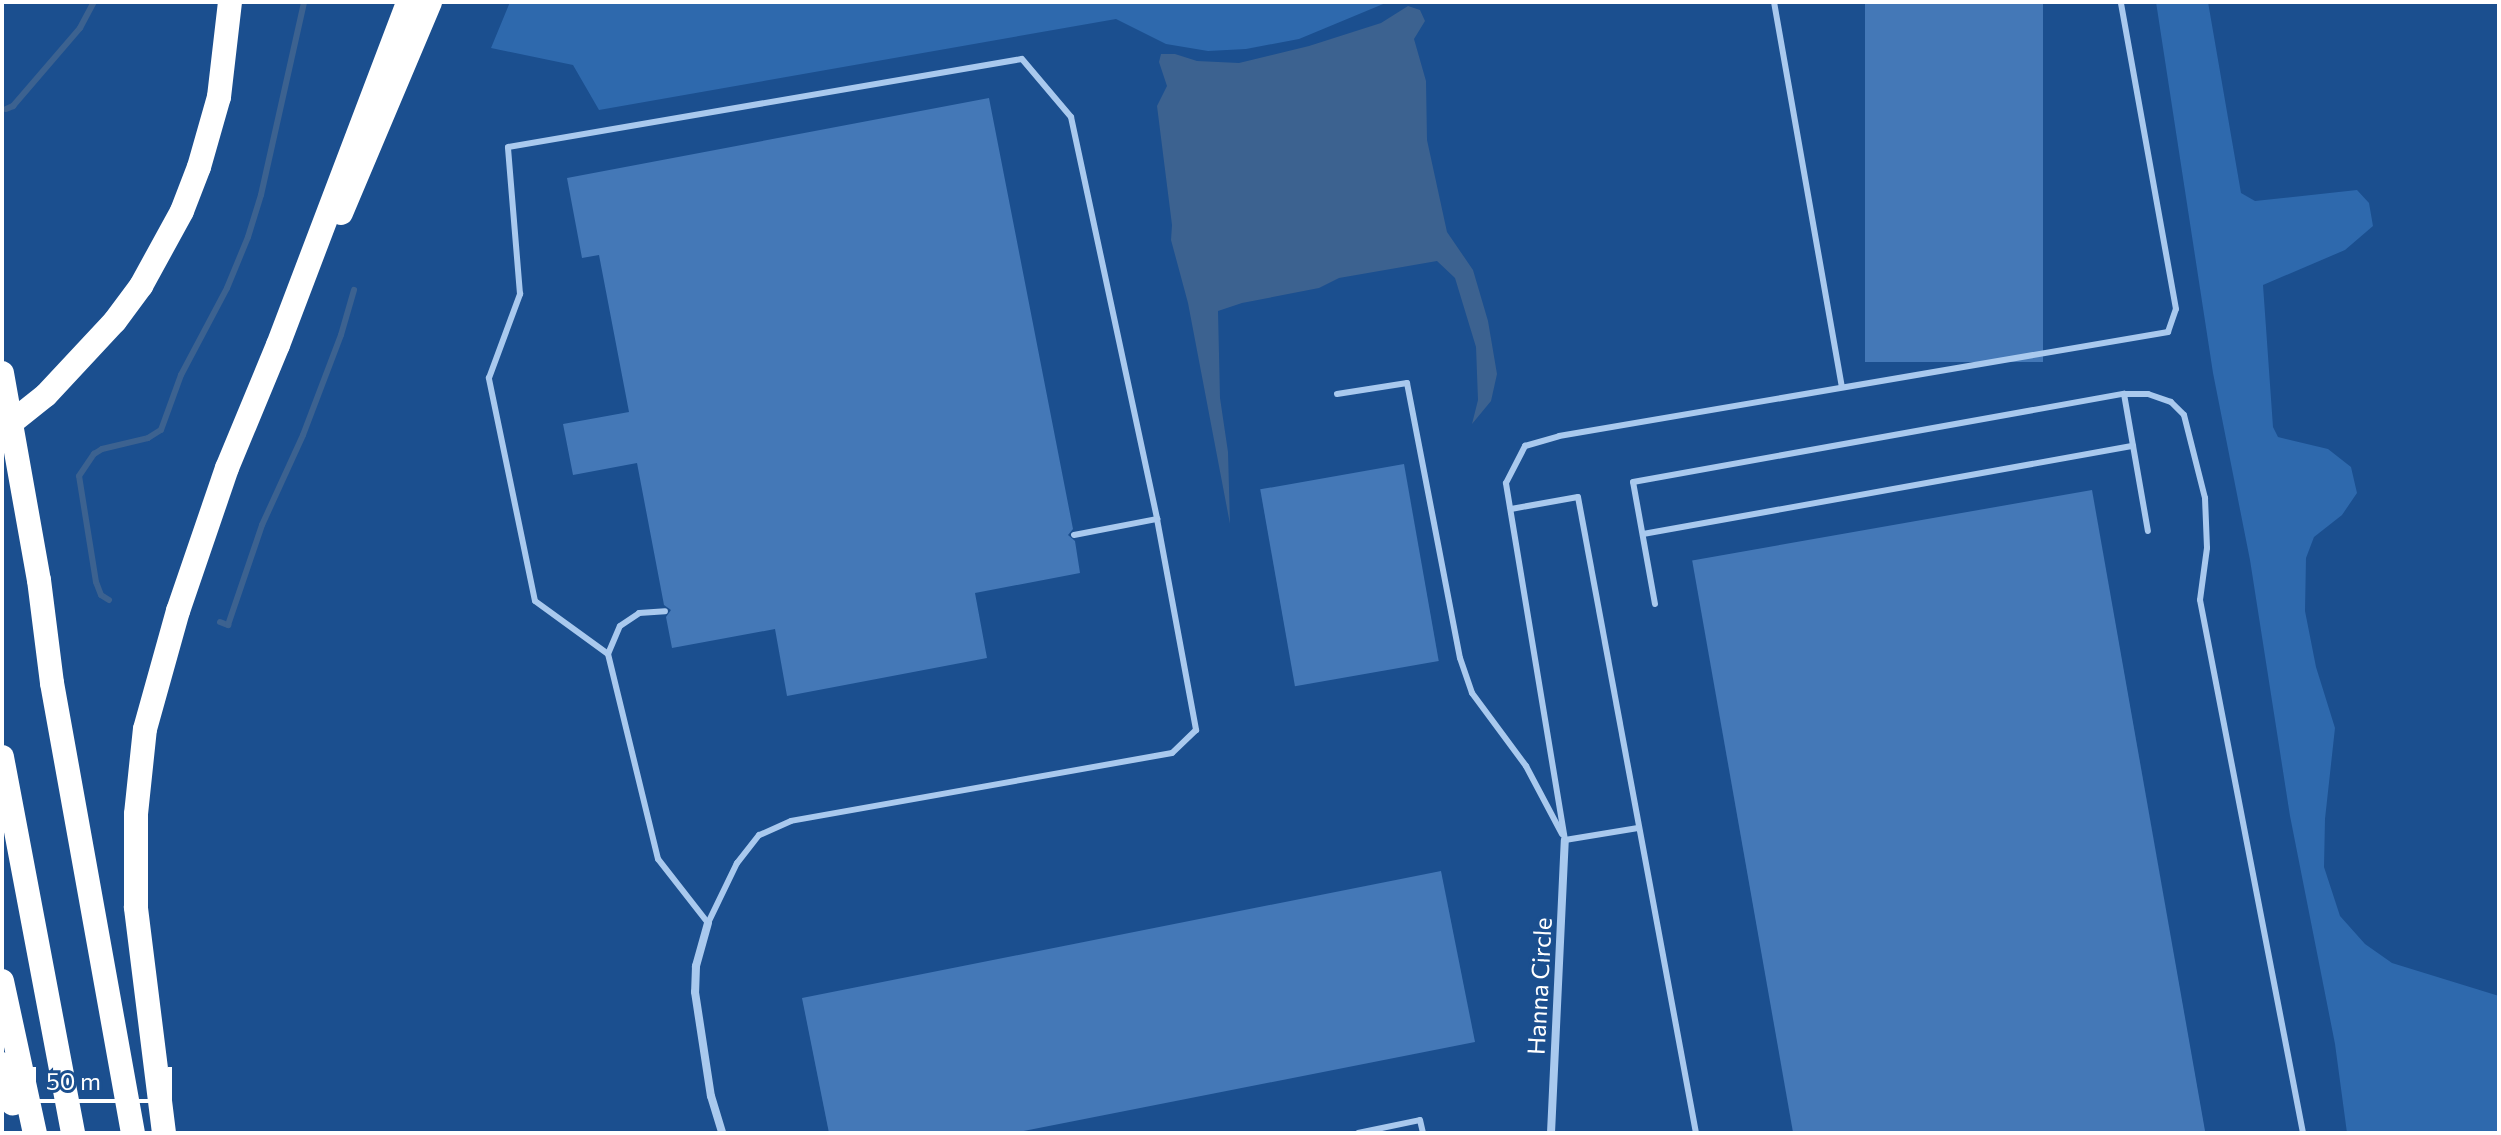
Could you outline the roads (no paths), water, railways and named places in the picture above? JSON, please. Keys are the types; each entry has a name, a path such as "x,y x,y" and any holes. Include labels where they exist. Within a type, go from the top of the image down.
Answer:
{"highway":[{"path":"2,430 46,395 115,321 141,286 182,211 199,167 219,97 230,2"},
{"path":"164,1133 137,923 135,847 143,741 178,611 227,468 278,345 408,2"},
{"path":"278,345 356,183 430,2"},
{"path":"2,373 39,580 52,683 133,1133"},
{"path":"2,757 73,1133"},
{"path":"2,981 35,1133"},
{"path":"2,1064 21,1133"}],"street":[{"name":"Hanna Circle","path":"1551,1133 1565,840"},
{"path":"708,923 696,966 696,1007 722,1133"}],"lane":[{"path":"1774,2 1842,387"},
{"path":"1565,840 1506,483 1525,446 1559,436 2168,332 2176,309 2121,2"},
{"path":"608,654 535,601 489,378 520,294 508,147 1022,59 1071,117 1157,519 1195,711 1196,730 1172,753 791,821 759,835 737,863 708,923 658,859 608,654 620,626 639,613 665,611"},
{"path":"1337,394 1407,383 1460,658 1472,693 1526,766 1565,840"},
{"path":"2124,394 2148,531"},
{"path":"1655,604 1633,482 2124,394 2148,394 2171,402 2184,415 2205,498 2207,548 2200,600 2303,1133"},
{"path":"1643,534 2133,446"},
{"path":"1511,509 1578,497 1696,1133"},
{"path":"1074,535 1157,519"},
{"path":"1565,840 1638,828"},
{"path":"1358,1133 1420,1120 1423,1133"}],"waterway":[{"path":"6,109 13,106 80,28 94,2"},
{"path":"109,600 101,595 96,582 79,476 94,454 102,449 148,438 161,430 181,375 227,288 248,237 261,195 304,2"},
{"path":"220,622 228,625 262,525 303,435 341,335 354,290"}]}
